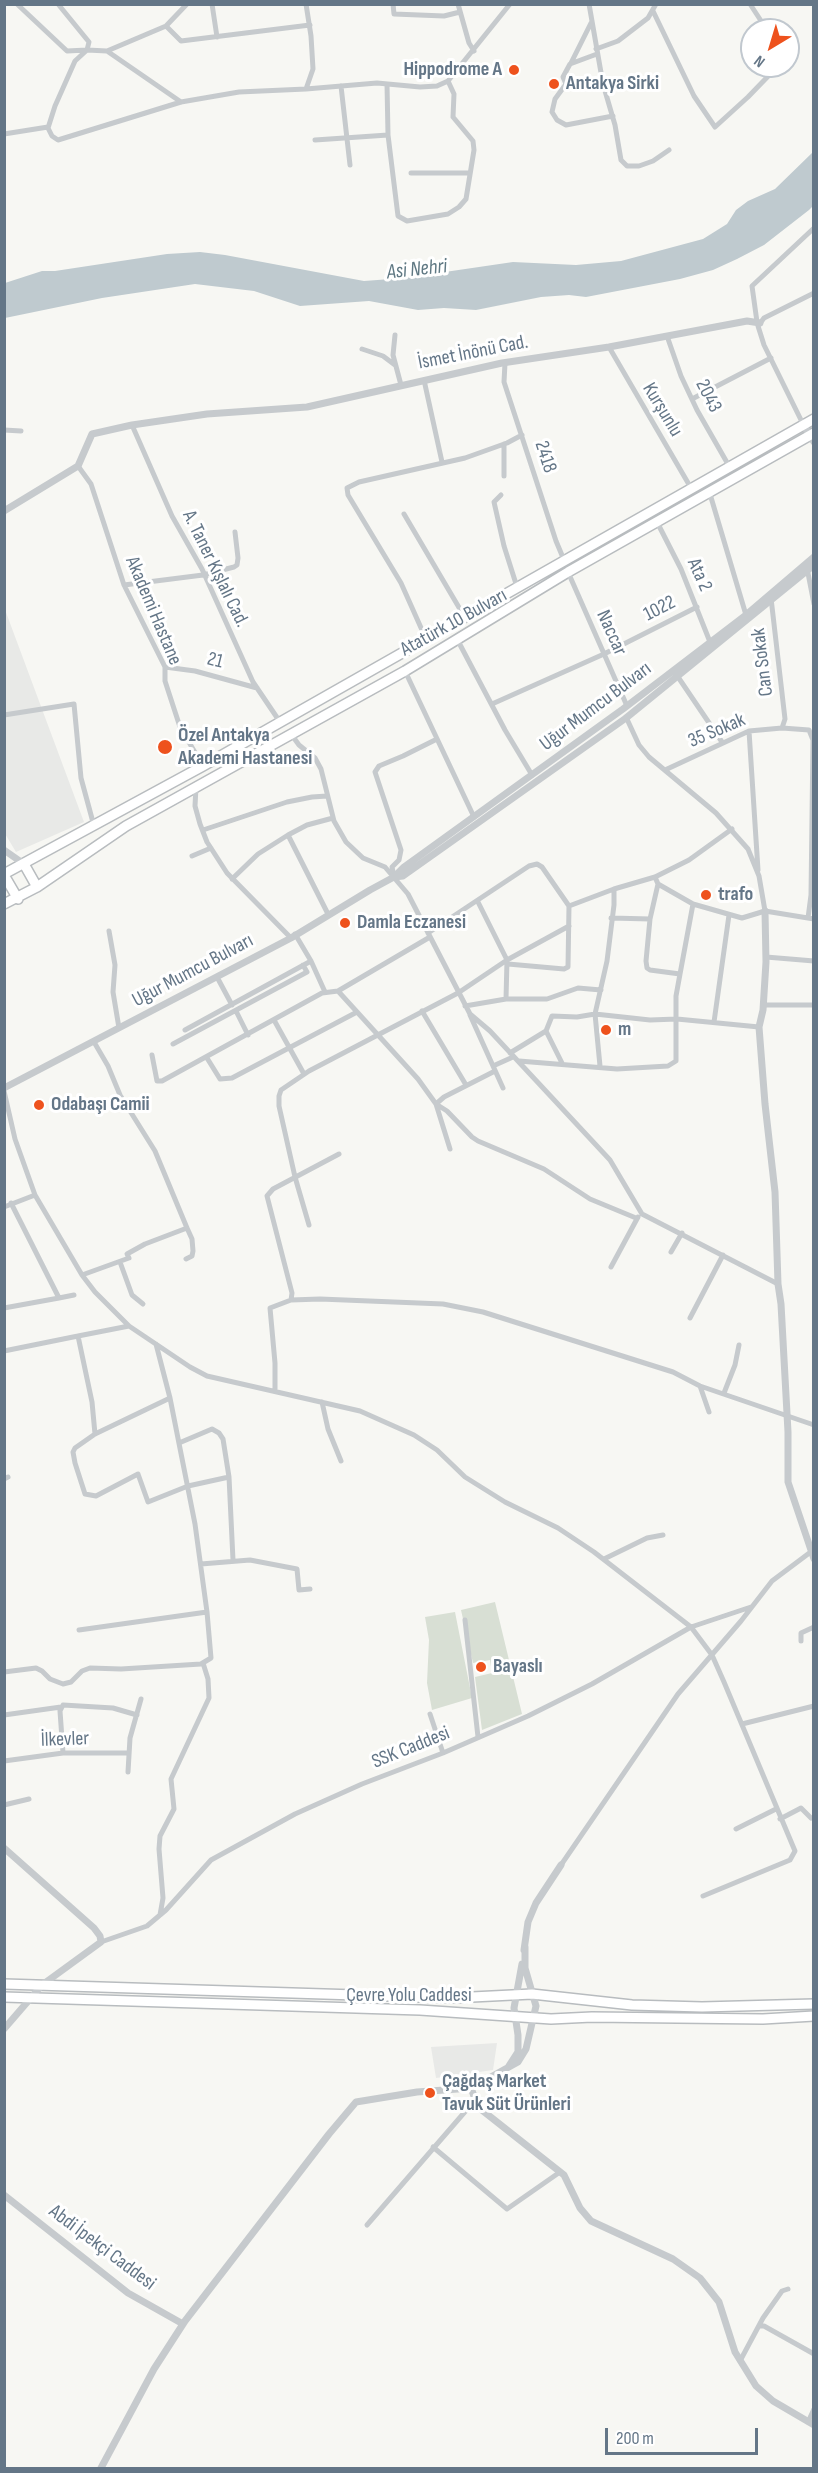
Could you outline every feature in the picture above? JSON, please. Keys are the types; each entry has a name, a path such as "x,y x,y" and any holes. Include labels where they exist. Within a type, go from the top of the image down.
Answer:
{"highway":[{"name":"Atatürk 10 Bulvarı","path":"4,874 203,766 813,418"},
{"name":"Atatürk 10 Bulvarı","path":"4,904 18,899 37,887 126,826 405,671 568,572 812,437"},
{"path":"24,864 37,887"},
{"path":"4,874 18,899"},
{"name":"Çevre Yolu Caddesi","path":"4,1984 441,1998 532,1994 643,2005 702,2007 813,2004"},
{"name":"Çevre Yolu Caddesi","path":"4,1997 409,2009 534,2018 763,2019 813,2016"}],"street":[{"path":"17,4 66,51 107,51 166,26 187,4"},
{"path":"58,4 89,42 87,50 75,61 48,127 51,135 58,140 181,102 239,92 387,84 437,86 448,81 510,4"},
{"path":"212,4 217,37"},
{"path":"306,4 313,69 306,89"},
{"path":"393,4 394,14 444,16 460,12"},
{"path":"458,4 469,43 474,51"},
{"path":"589,4 596,51 613,116 619,153 626,165 634,167 648,163 669,150"},
{"path":"570,64 618,40 648,18 656,4"},
{"path":"750,4 759,18"},
{"path":"653,11 694,96 715,127 766,78"},
{"path":"592,21 563,77 566,84 555,99 552,112 557,120 566,125 613,116"},
{"path":"166,26 182,41 310,25"},
{"path":"107,51 181,102"},
{"path":"387,84 388,135 398,216 402,219 424,219 455,210 466,199 473,141 453,117 454,94 448,81"},
{"path":"341,86 350,165"},
{"path":"4,134 48,127"},
{"path":"315,140 388,135"},
{"path":"411,173 470,173"},
{"path":"812,437 803,424 759,331 752,286 813,228"},
{"name":"İsmet İnönü Cad.","path":"78,466 92,434 132,424 207,414 306,408 505,363 609,347 747,321 758,322 813,293"},
{"path":"394,335 393,355 401,385"},
{"name":"2043","path":"667,336 692,399 729,466"},
{"name":"Kurşunlu","path":"609,347 691,488"},
{"path":"362,349 383,356 396,366"},
{"path":"692,399 771,358"},
{"name":"2418","path":"505,363 504,382 564,560"},
{"path":"424,380 442,462"},
{"name":"A. Taner Kışlalı Cad.","path":"132,424 172,516 257,688 280,722"},
{"path":"4,430 21,431"},
{"path":"426,639 401,583 348,495 347,488 352,484 465,458 522,435"},
{"path":"504,444 504,476"},
{"path":"4,511 78,466"},
{"name":"Akademi Hastane","path":"78,466 91,484 124,585 165,667 165,681 180,727 203,766"},
{"path":"710,494 746,615"},
{"path":"501,495 494,502 504,546 517,587"},
{"path":"404,514 464,616"},
{"name":"Ata 2","path":"657,522 698,607 710,642"},
{"path":"124,585 203,575 237,565 235,532"},
{"name":"Uğur Mumcu Bulvarı","path":"394,878 404,867 676,673 771,601 809,566 813,556"},
{"path":"809,566 813,604"},
{"name":"Uğur Mumcu Bulvarı","path":"4,1089 293,936 394,878 403,876 626,718 710,642 746,615 770,592 809,566"},
{"name":"Naccar","path":"568,572 604,654 625,708 626,718 639,745 732,829 748,849 759,876"},
{"name":"Can Sokak","path":"770,592 785,719 782,728"},
{"name":"1022","path":"492,704 604,654 698,607"},
{"path":"457,639 532,775"},
{"name":"21","path":"165,667 195,671 257,688"},
{"path":"405,671 474,817"},
{"path":"676,673 722,742"},
{"path":"4,715 74,704 81,778 94,826"},
{"name":"35 Sokak","path":"665,770 749,731 782,728 809,730 812,734 813,814"},
{"path":"498,2075 509,2066 518,2052 518,2035 514,2017 516,1995 528,1922 536,1903 647,1736 678,1694 712,1656 772,1581 813,1554 788,1482 775,1192 759,1027 766,957 765,911 759,876 749,731"},
{"path":"291,734 299,745 315,758 321,769 333,818 346,842 354,851 372,863 385,867 408,894 470,1014 503,1088"},
{"path":"394,878 392,867 399,860 401,850 375,772 379,766 437,739"},
{"path":"196,787 195,806 211,848 232,879 293,936 311,961 325,992"},
{"path":"203,830 287,802 327,796"},
{"path":"658,884 693,904 729,915 748,918 765,911 811,918 813,814"},
{"path":"232,879 258,854 288,834 333,818"},
{"path":"569,906 655,877 689,860 732,829"},
{"path":"288,834 328,914"},
{"path":"192,856 211,848"},
{"path":"4,850 24,864"},
{"path":"152,1055 157,1081 162,1081 325,992 338,991 429,935 529,866 537,864 542,867 569,906 568,967 564,969 507,962"},
{"path":"655,877 658,884 650,919 647,968 680,974"},
{"path":"600,1066 595,1014 614,905 614,889"},
{"path":"478,902 507,962 506,999"},
{"path":"514,1057 617,1069 673,1065 676,1061 676,996 693,904"},
{"path":"714,1022 729,915"},
{"path":"611,918 650,919"},
{"path":"309,1225 295,1177 279,1096 287,1084 458,993 569,926"},
{"path":"108,931 115,965 113,992 119,1028"},
{"path":"766,957 813,961"},
{"path":"172,1044 311,961"},
{"path":"217,977 248,1035"},
{"path":"465,1006 506,999 534,1001 547,999 578,988 601,990"},
{"path":"338,991 436,1104 447,1111 478,1141 544,1169 590,1199 682,1233 778,1284"},
{"path":"763,1005 813,1005"},
{"path":"185,1030 234,1008"},
{"path":"422,1011 466,1085"},
{"path":"207,1058 220,1079 232,1078 357,1012"},
{"path":"470,1014 490,1031 610,1160 639,1216"},
{"path":"436,1104 514,1057 546,1031 552,1016 577,1017 595,1014 759,1027"},
{"path":"274,1020 304,1074"},
{"path":"546,1031 562,1063"},
{"path":"94,1042 108,1066 120,1095 154,1150 192,1239 192,1257 186,1259"},
{"path":"4,1089 15,1139 34,1195 82,1275 95,1292 129,1326 207,1376 360,1411 414,1435 437,1449 465,1477 505,1502 558,1528 604,1559 691,1627 712,1656 795,1851 790,1860 703,1896"},
{"path":"436,1104 450,1149"},
{"path":"291,1300 292,1293 267,1196 273,1189 339,1154"},
{"path":"4,1207 34,1195"},
{"path":"10,1203 59,1298"},
{"path":"611,1267 639,1216"},
{"path":"82,1275 129,1258 127,1254 145,1244 187,1228"},
{"path":"671,1252 682,1233"},
{"path":"690,1318 723,1255"},
{"path":"120,1262 132,1295 143,1304"},
{"path":"4,1308 74,1295"},
{"path":"275,1391 270,1308 291,1300 320,1299 453,1306 483,1312 673,1372 700,1386 813,1425"},
{"path":"4,1351 129,1326"},
{"path":"78,1336 92,1402 95,1434"},
{"path":"4,1672 36,1668 50,1679 63,1684 71,1682 81,1671 90,1668 121,1669 203,1663 211,1658 201,1564 188,1486 156,1344"},
{"path":"724,1393 735,1365 738,1346"},
{"path":"700,1386 709,1412"},
{"path":"170,1398 95,1434 75,1448 73,1452 85,1494 96,1496 138,1474 148,1502 188,1486 229,1477"},
{"path":"322,1402 328,1429 341,1461"},
{"path":"179,1443 212,1429 223,1439 229,1477 233,1560"},
{"path":"604,1559 647,1538 663,1534"},
{"path":"201,1564 233,1560 261,1562 297,1569 299,1590 310,1589"},
{"name":"SSK Caddesi","path":"101,1942 147,1926 211,1860 246,1839 362,1784 443,1753 563,1700 691,1627 751,1607"},
{"path":"79,1630 207,1612"},
{"path":"465,1620 478,1737"},
{"path":"801,1641 801,1633 813,1627"},
{"path":"160,1915 164,1898 159,1849 160,1836 174,1809 171,1779 209,1698 208,1679 203,1663"},
{"path":"128,1772 128,1753 141,1699"},
{"path":"742,1724 813,1706"},
{"path":"4,1715 61,1707 113,1708 137,1715"},
{"path":"61,1707 63,1753"},
{"path":"430,1714 443,1753"},
{"name":"İlkevler","path":"4,1761 63,1753 128,1753"},
{"path":"4,1805 29,1799"},
{"path":"780,1819 801,1808 811,1818"},
{"path":"736,1829 776,1809"},
{"path":"4,1848 94,1928 101,1942 42,1985 4,2029"},
{"path":"101,2469 154,2369 183,2324 356,2102 417,2092 471,2088 518,2062 526,2049 536,2006 525,1968 525,1947"},
{"path":"471,2088 478,2107 560,2172 573,2191 580,2208 591,2221 673,2259 700,2278 719,2302 735,2352 750,2378 764,2394 811,2423 813,2409"},
{"path":"367,2225 476,2099"},
{"path":"433,2147 507,2209 560,2172"},
{"name":"Abdi İpekçi Caddesi","path":"4,2195 128,2292 183,2324"},
{"path":"740,2361 782,2291 788,2289"},
{"path":"759,2326 764,2325 813,2354"}],"shaded area":[{"path":"813,152 813,206 809,210 764,245 713,270 680,279 586,297 569,295 541,297 476,310 444,308 418,310 369,301 300,306 254,291 195,284 102,298 5,318 5,283 42,271 167,254 200,252 225,255 364,281 404,278 513,262 576,265 621,261 703,239 727,224 736,210 748,201 775,189"},
{"path":"4,607 84,822 16,852 4,832"},
{"path":"495,1602 522,1714 482,1730 475,1677 492,1673 490,1660 473,1663 461,1610"},
{"path":"455,1612 472,1698 432,1710 427,1683 429,1640 425,1617"},
{"path":"497,2043 493,2070 436,2078 431,2047"}],"place":[{"name":"Hippodrome A","path":"514,70"},
{"name":"Antakya Sirki","path":"554,84"},
{"name":"Özel Antakya Akademi Hastanesi","path":"165,747"},
{"name":"trafo","path":"706,895"},
{"name":"Damla Eczanesi","path":"345,923"},
{"name":"m","path":"606,1030"},
{"name":"Odabaşı Camii","path":"39,1105"},
{"name":"Bayaslı","path":"481,1667"},
{"name":"Çağdaş Market Tavuk Süt Ürünleri","path":"430,2093"}],"water label":[{"name":"Asi Nehri","path":"417,270"}]}
